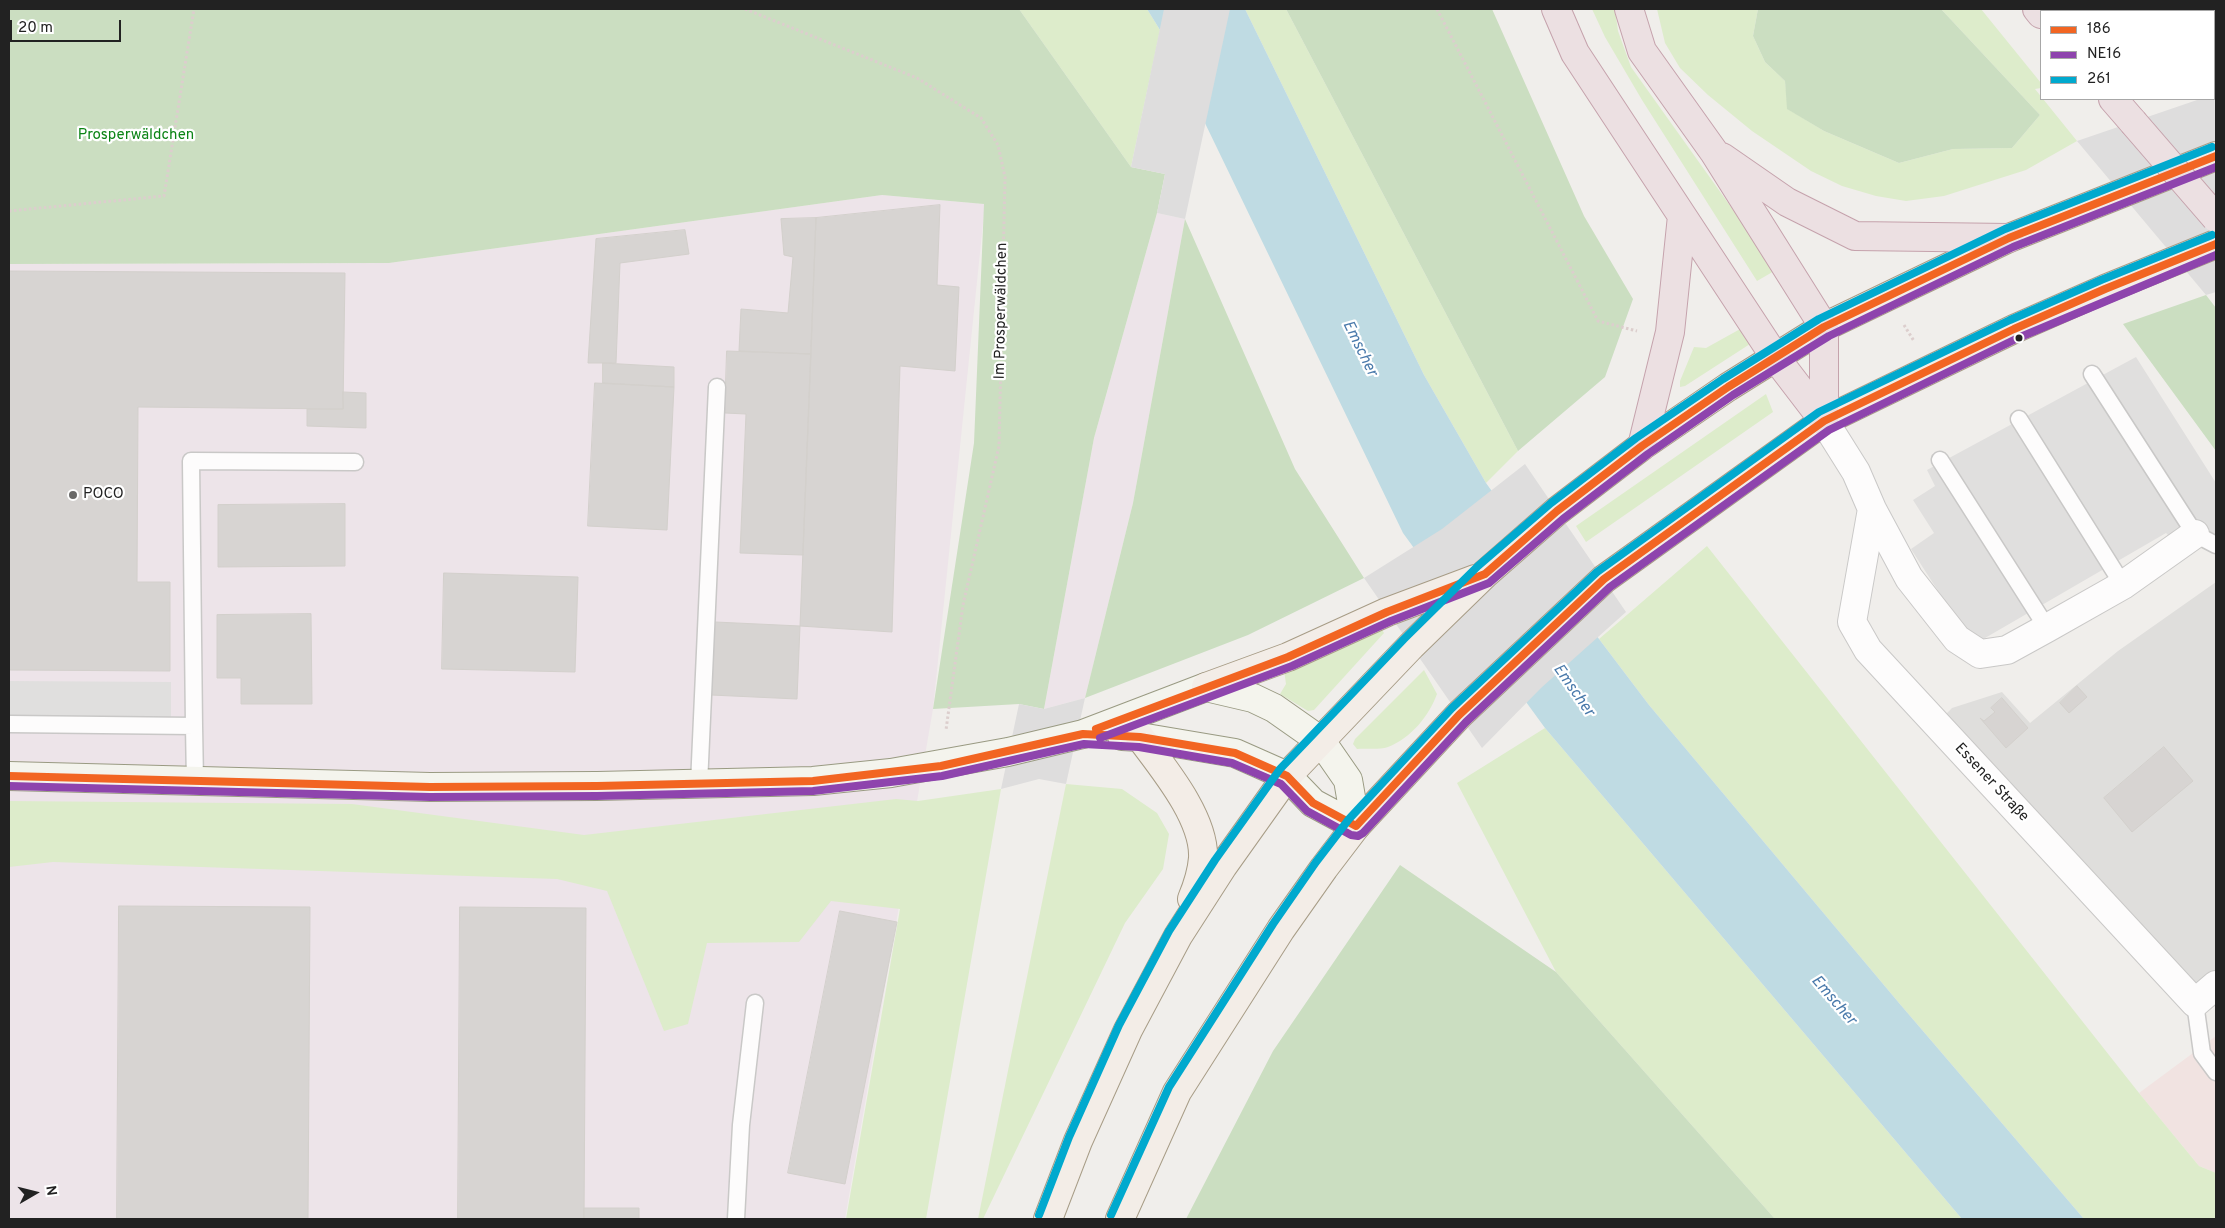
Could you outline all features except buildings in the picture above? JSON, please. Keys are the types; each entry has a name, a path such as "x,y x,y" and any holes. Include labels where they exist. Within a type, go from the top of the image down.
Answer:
{"highway":[{"path":"1556,9 1575,53 1775,357 1824,421"},
{"path":"1629,9 1642,51 1714,152 1824,327 1824,421"},
{"path":"2114,100 2216,218"},
{"path":"1714,152 1787,202 1855,236 2009,238"},
{"path":"1642,446 1670,332 1682,216"}],"main road":[{"path":"1048,1219 1078,1141 1128,1030 1178,936 1233,851 1288,776 1411,646 1485,574 1557,511 1642,446 1775,357 1824,327 2009,238 2216,156"},
{"path":"1120,1219 1177,1092 1281,929 1356,826 1459,715 1604,579 1824,421 2023,325 2216,244"},
{"path":"9,776 195,782 430,786 698,784 813,780 892,774 1008,752 1083,734 1288,657 1387,612 1485,574"},
{"path":"1206,687 1254,698 1320,741 1348,780 1356,826"},
{"path":"1083,734 1140,737 1235,753 1288,776 1313,803 1356,826"},
{"path":"1140,737 1180,793 1192,814 1202,850 1203,858 1195,892 1178,936"}],"street":[{"path":"1824,421 1856,472 1872,509 1910,578 1957,638 1980,654 2007,650 2206,539"},
{"name":"Essener Straße","path":"1872,509 1852,622 1868,650 2195,1003"},
{"path":"2195,1003 2216,985"}],"lane":[{"path":"2092,374 2206,539"},
{"path":"698,784 717,387"},
{"path":"2019,419 2124,585"},
{"path":"195,782 191,460 355,462"},
{"path":"1940,460 2047,628"},
{"path":"9,724 194,726"},
{"path":"736,1219 742,1125 755,1003"},
{"path":"2195,1003 2202,1053 2216,1072"}],"path":[{"path":"9,211 164,196 194,9"},
{"name":"Im Prosperwäldchen","path":"746,9 917,78 981,118 998,145 1005,177 999,446 963,605 941,766"}],"shaded area":[{"path":"882,195 985,204 933,709 845,1219 9,1219 9,264 389,263"},
{"path":"1157,213 1185,219 1133,503 1085,698 1044,709 1094,438"},
{"path":"2136,357 2216,483 2216,533 2186,553 2166,533 1973,645 1911,549 1934,533 1913,500 1935,486 1927,470"},
{"path":"2216,582 2216,1008 2183,975 1946,714 1952,708 2002,692 2030,723 2118,651"},
{"path":"9,681 171,682 171,720 9,718"},
{"path":"2216,1036 2216,1173 2199,1166 2139,1093"}],"green space":[{"name":"Prosperwäldchen","path":"9,9 1019,9 1131,167 1165,174 1157,213 1094,438 1044,709 1019,704 933,709 974,443 984,204 882,195 389,263 9,264"},
{"path":"1019,9 1147,9 1160,30 1131,167"},
{"path":"1245,9 1286,9 1518,451 1486,483 1424,375"},
{"path":"1286,9 1492,9 1584,216 1633,299 1605,377 1518,451"},
{"path":"1592,9 1615,9 1618,31 1631,67 1776,270 1757,281 1642,100 1605,37"},
{"path":"1657,9 1758,9 1753,36 1765,62 1785,81 1788,109 1824,131 1899,163 1953,149 2012,148 2040,115 1941,9 1981,9 2040,82 2040,88 2035,89 2040,95 2040,100 2044,100 2077,141 2026,170 1944,196 1906,201 1876,196 1842,186 1811,171 1752,131 1708,95 1680,68 1665,43"},
{"path":"1758,9 1941,9 2040,115 2012,148 1953,149 1899,163 1824,131 1787,109 1785,81 1765,62 1753,36"},
{"path":"1185,219 1295,469 1364,578 1248,635 1085,698 1133,503"},
{"path":"2206,295 2216,308 2216,451 2123,324"},
{"path":"1742,328 1750,344 1685,386 1680,387 1680,381 1694,347 1706,348"},
{"path":"1766,394 1773,412 1586,542 1576,526"},
{"path":"1707,546 2139,1093 2199,1166 2216,1173 2216,1219 2084,1219 1899,1003 1649,705 1599,639"},
{"path":"1379,625 1384,633 1314,710 1308,711 1280,694 1286,684 1284,670"},
{"path":"1424,670 1437,694 1424,718 1412,732 1388,747 1357,749 1353,744 1355,739"},
{"path":"1545,728 1962,1219 1775,1219 1556,972 1457,783"},
{"path":"1066,784 1122,789 1157,813 1169,834 1163,869 1125,923 983,1219 978,1219"},
{"path":"1001,789 926,1219 846,1219 900,909 831,901 799,942 707,943 688,1024 664,1031 607,891 557,879 53,862 9,867 9,801 352,804 584,835 896,799 918,801"},
{"path":"1400,865 1556,972 1775,1219 1186,1219 1273,1051"}],"water":[{"name":"Emscher","path":"1147,9 1245,9 1424,375 1486,483 1649,705 1899,1003 2084,1219 1962,1219 1545,728 1403,533 1160,30"}],"pier":[{"path":"1164,9 1230,9 1185,219 1157,213 1165,174 1131,167"},
{"path":"2215,94 2216,292 2206,295 2077,141 2197,100 2215,100"},
{"path":"1525,464 1626,612 1541,688 1482,748 1364,578 1442,529"},
{"path":"1085,698 1066,784 1039,779 1001,789 1019,704 1044,709"}],"transit line":[{"name":"261","path":"1039,1215 1069,1137 1119,1025 1169,931 1215,860 1280,769 1404,639 1478,566 1551,503 1636,438 1723,379 1819,319 2005,229 2212,147"},
{"name":"186","path":"1096,729 1288,657 1387,612 1485,574 1557,511 1642,446 1728,387 1824,327 2009,238 2216,156"},
{"name":"NE16","path":"1100,738 1292,666 1391,621 1489,583 1563,519 1648,454 1733,395 1829,336 2013,247 2216,167"},
{"name":"261","path":"1111,1215 1169,1087 1273,924 1316,862 1349,819 1452,708 1597,572 1819,412 2010,320 2101,280 2212,235"},
{"name":"186","path":"9,776 430,787 597,786 813,781 941,766 1083,734 1140,737 1235,753 1287,776 1313,803 1356,826 1459,715 1604,579 1824,421 2014,329 2105,289 2216,244"},
{"name":"NE16","path":"9,786 430,797 597,796 813,791 942,776 1084,744 1139,747 1232,763 1281,784 1307,811 1351,835 1358,836 1363,833 1466,722 1610,587 1829,430 2018,338 2216,255"}],"place":[{"name":"POCO","path":"73,495"}]}
